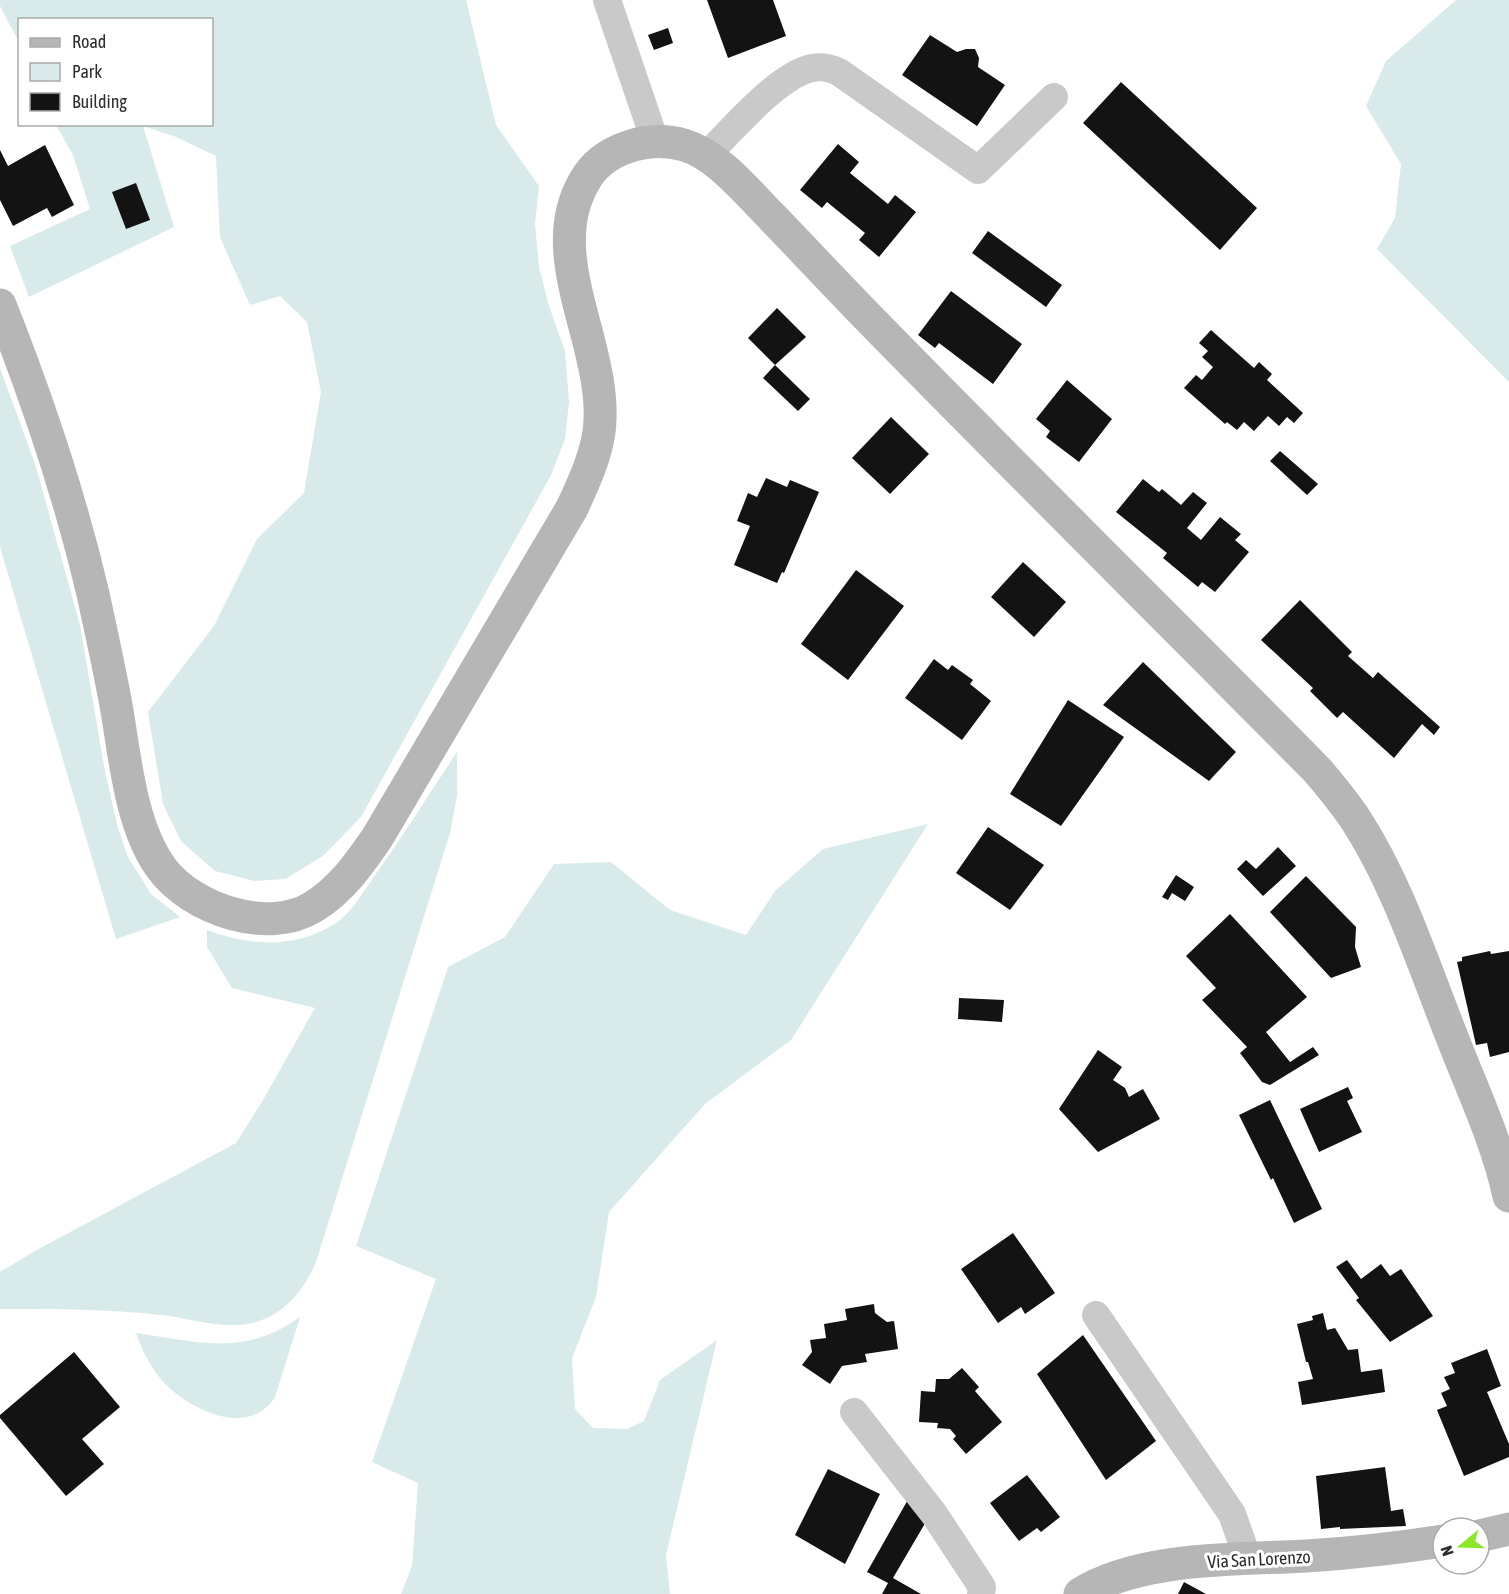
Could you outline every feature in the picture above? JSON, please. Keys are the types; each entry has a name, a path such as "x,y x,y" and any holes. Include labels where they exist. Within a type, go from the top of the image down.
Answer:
{"main road":[{"path":"0,305 50,445 75,525 105,647 137,812 147,841 162,868 178,886 207,905 226,912 258,918 295,915 311,909 328,897 360,864 572,508 584,481 599,431 598,386 568,249 572,210 584,180 604,158 627,147 655,141 686,145 706,156 731,175 1317,770 1337,794 1354,818 1396,898 1499,1141 1509,1196"},
{"path":"1491,1533 1509,1529"},
{"name":"Via San Lorenzo","path":"1080,1594 1127,1574 1171,1564 1332,1555 1431,1543"}],"street":[{"path":"607,0 655,141"},
{"path":"706,156 764,98 792,76 811,68 826,67 839,72 978,170 1054,97"},
{"path":"1096,1315 1232,1514 1248,1560"},
{"path":"854,1412 934,1514 982,1587 981,1594"}],"green space":[{"path":"0,0 466,0 496,125 539,186 535,224 539,266 549,306 565,351 569,402 565,439 551,475 361,817 323,856 285,879 254,881 215,871 181,841 163,804 148,712 214,626 257,539 304,493 321,392 307,322 280,296 250,305 220,237 216,156 176,137 143,126 213,126 213,18 18,18 18,40 0,6"},
{"path":"1456,0 1509,0 1509,382 1377,249 1395,218 1401,164 1366,106 1386,61"},
{"path":"57,126 143,126 174,227 29,297 10,246 90,209 73,155"},
{"path":"0,368 36,467 80,625 105,772 118,828 128,857 151,894 180,917 116,939 0,547"},
{"path":"457,752 457,796 450,833 316,1262 299,1292 273,1315 241,1325 121,1312 0,1309 0,1272 236,1143 315,1008 232,988 207,947 207,930 239,939 272,942 304,938 335,924 361,897"},
{"path":"928,824 791,1040 705,1104 609,1212 596,1297 572,1358 575,1409 593,1428 627,1429 644,1421 660,1380 717,1340 666,1555 670,1594 401,1594 412,1566 418,1483 372,1462 436,1279 356,1246 448,967 505,937 554,864 611,862 670,910 746,935 775,891 823,849"},
{"path":"300,1317 275,1397 263,1410 249,1416 233,1418 200,1409 171,1389 156,1373 146,1357 136,1333 201,1342 240,1342 260,1338"}],"building":[{"path":"707,0 773,0 786,36 728,58"},
{"path":"668,28 673,43 654,50 648,35"},
{"path":"930,35 957,52 975,49 979,58 978,67 1005,85 977,126 902,75"},
{"path":"1121,82 1257,208 1220,250 1083,123"},
{"path":"838,144 859,162 850,173 888,204 895,195 916,212 879,257 859,240 865,233 827,202 822,208 800,190"},
{"path":"45,145 74,205 52,217 47,208 13,226 0,200 0,150 8,166"},
{"path":"136,183 150,220 126,229 112,192"},
{"path":"988,231 1062,285 1046,307 972,253"},
{"path":"951,291 1022,344 993,384 939,343 935,348 918,335"},
{"path":"777,308 806,337 775,365 748,338"},
{"path":"1211,330 1254,368 1259,362 1272,374 1267,380 1303,413 1294,423 1287,417 1279,426 1268,416 1254,431 1244,422 1237,430 1227,422 1225,424 1184,388 1196,375 1202,380 1213,367 1202,357 1208,351 1199,343"},
{"path":"775,365 810,399 798,411 763,378"},
{"path":"1067,380 1112,419 1079,462 1046,437 1050,431 1036,419"},
{"path":"891,417 929,454 890,494 852,458"},
{"path":"1280,451 1318,484 1307,495 1270,461"},
{"path":"766,478 787,487 790,480 819,492 784,573 782,572 777,583 734,565 750,526 737,521 748,493 757,497"},
{"path":"1143,479 1159,492 1162,489 1181,505 1193,492 1207,503 1187,528 1201,540 1220,517 1241,534 1235,540 1249,552 1215,592 1202,582 1198,587 1163,558 1167,553 1116,512"},
{"path":"1023,562 1066,602 1034,637 991,597"},
{"path":"856,570 904,606 848,680 801,644"},
{"path":"1300,600 1352,652 1348,656 1373,678 1378,672 1440,727 1434,735 1422,724 1394,758 1343,712 1337,718 1310,691 1313,688 1261,640"},
{"path":"934,659 948,670 952,665 973,680 970,684 991,701 962,740 905,698"},
{"path":"1143,662 1236,752 1209,781 1103,705"},
{"path":"1068,700 1124,737 1061,826 1010,794"},
{"path":"988,827 1044,865 1010,910 956,873"},
{"path":"1278,847 1296,866 1263,896 1237,869 1246,860 1256,869"},
{"path":"1176,875 1194,887 1185,901 1172,893 1168,900 1162,897"},
{"path":"1306,876 1356,927 1355,947 1361,967 1331,978 1270,912"},
{"path":"1230,914 1307,997 1266,1032 1290,1062 1313,1047 1319,1055 1270,1085 1262,1082 1240,1053 1247,1047 1202,1000 1216,988 1186,956"},
{"path":"1490,951 1491,954 1509,951 1509,1052 1490,1057 1487,1043 1476,1045 1457,962 1462,961 1462,957"},
{"path":"959,998 1004,1000 1002,1022 958,1019"},
{"path":"1098,1050 1122,1067 1113,1080 1125,1088 1129,1097 1143,1089 1160,1119 1098,1152 1059,1109"},
{"path":"1348,1087 1353,1098 1347,1101 1362,1132 1319,1152 1300,1109"},
{"path":"1270,1100 1322,1209 1294,1223 1239,1115"},
{"path":"1013,1233 1055,1293 1025,1314 1021,1307 998,1323 961,1269"},
{"path":"1347,1260 1361,1279 1381,1264 1390,1276 1401,1269 1433,1316 1390,1342 1356,1300 1359,1298 1336,1267"},
{"path":"874,1304 875,1313 887,1322 894,1321 898,1349 865,1354 867,1362 842,1366 830,1384 802,1365 812,1352 810,1340 826,1338 824,1324 847,1320 845,1309"},
{"path":"1323,1313 1327,1330 1335,1328 1348,1350 1358,1349 1361,1372 1382,1369 1385,1392 1302,1405 1298,1382 1313,1379 1308,1362 1306,1362 1297,1324 1313,1320 1312,1316"},
{"path":"1083,1335 1156,1441 1106,1480 1037,1374"},
{"path":"1487,1349 1501,1386 1487,1392 1509,1444 1509,1457 1464,1476 1437,1410 1447,1406 1441,1393 1450,1389 1444,1377 1455,1373 1451,1363"},
{"path":"74,1352 120,1407 82,1439 104,1464 66,1496 0,1418 0,1415"},
{"path":"962,1368 979,1387 975,1391 1002,1422 966,1454 953,1439 956,1436 950,1429 937,1428 938,1423 919,1422 921,1391 935,1392 936,1379 949,1379"},
{"path":"1385,1467 1391,1511 1403,1509 1406,1526 1321,1529 1316,1476"},
{"path":"828,1469 880,1494 845,1564 795,1535"},
{"path":"1027,1475 1060,1517 1041,1532 1037,1528 1019,1541 990,1503"},
{"path":"910,1496 927,1520 893,1578 921,1594 882,1594 888,1583 867,1572"},
{"path":"1184,1582 1206,1594 1178,1594"}]}
